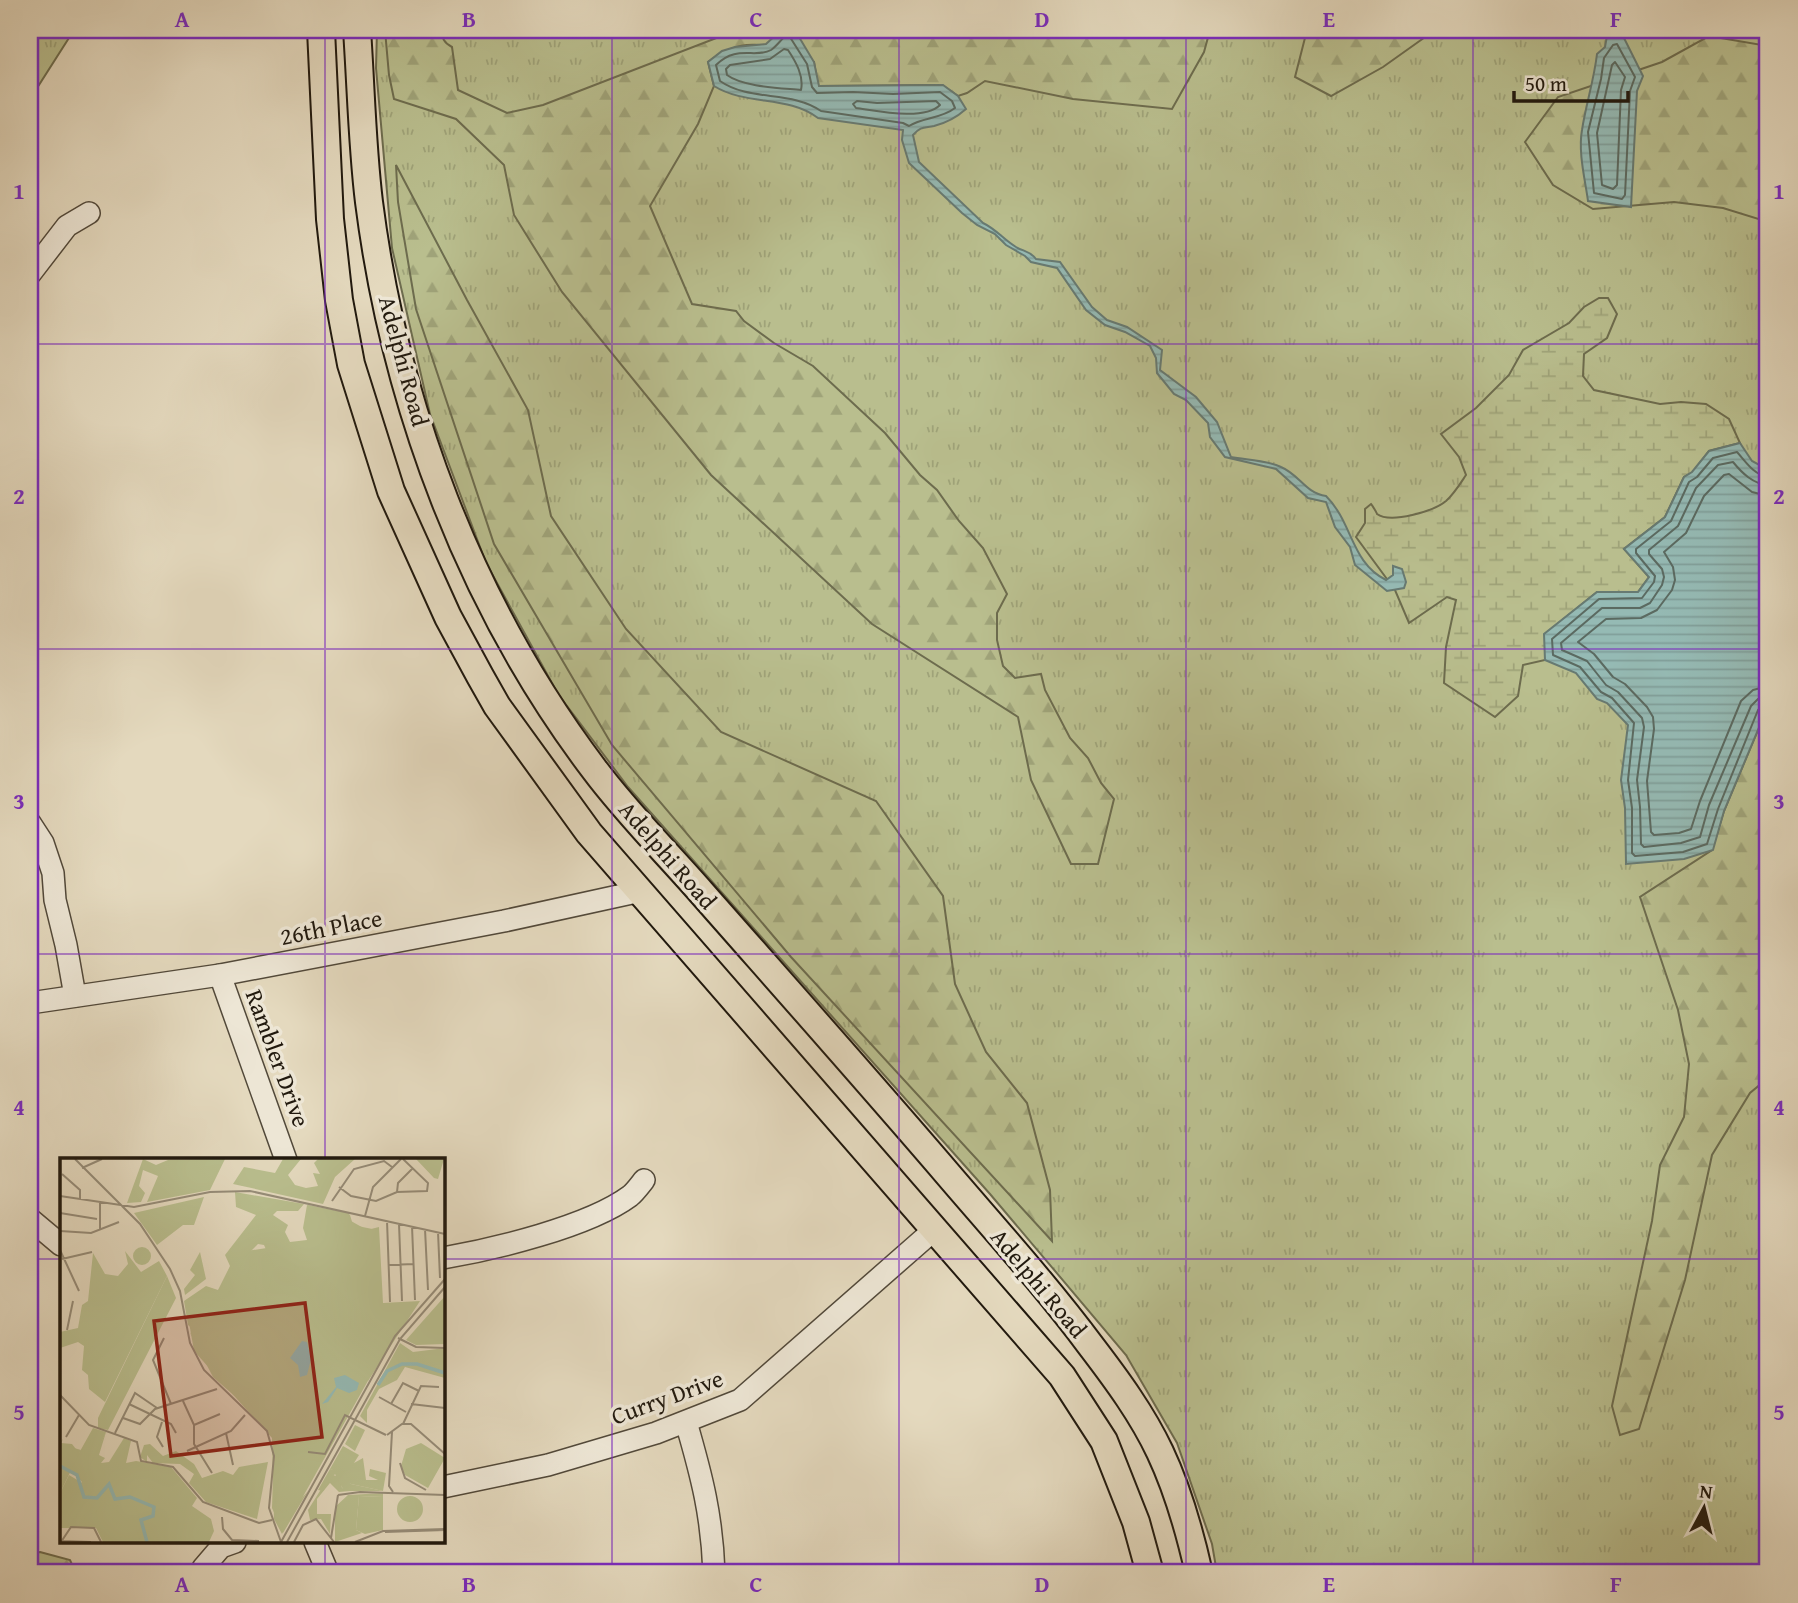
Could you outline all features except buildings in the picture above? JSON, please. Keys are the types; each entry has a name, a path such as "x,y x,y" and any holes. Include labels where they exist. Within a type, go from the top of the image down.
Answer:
{"main road":[{"name":"Adelphi Road","path":"321,30 328,202 351,364 391,491 448,617 497,706 589,833 1062,1376 1108,1452 1136,1522 1150,1573"},
{"name":"Adelphi Road","path":"357,30 370,207 399,363 447,507 513,648 595,771 887,1104 1055,1300 1116,1378 1142,1418 1161,1455 1191,1541 1199,1573"}],"street":[{"path":"30,274 66,226 89,213"},
{"path":"30,823 43,843 53,873 55,900 75,996"},
{"name":"26th Place","path":"30,1003 220,975 503,921 641,891"},
{"name":"Rambler Drive","path":"220,975 284,1158"},
{"path":"444,1258 581,1222 631,1196 644,1180"},
{"path":"30,1219 60,1244"},
{"name":"Curry Drive","path":"444,1487 548,1465 686,1422 740,1400 935,1229"},
{"path":"686,1422 708,1503 714,1573"},
{"path":"203,1568 221,1547 229,1544"},
{"path":"316,1544 328,1573"}],"green space":[{"path":"30,30 74,30 30,99"},
{"path":"377,30 1768,30 1768,1573 1217,1573 1212,1544 1177,1443 1126,1355 990,1194 628,787 558,694 486,563 430,414 392,248 376,68"},
{"path":"385,30 441,30 444,40 452,47 458,90 507,113 543,105 737,30 1210,30 1204,52 1172,109 1073,99 985,81 958,96 942,85 818,86 814,62 772,47 735,47 708,62 714,86 698,124 650,206 692,304 736,311 744,321 774,343 813,366 885,433 920,475 937,490 983,548 1007,594 997,613 997,640 1003,666 1015,678 1041,674 1045,690 1070,738 1088,758 1101,783 1114,799 1098,864 1071,864 1031,780 1018,717 872,624 711,475 562,292 514,215 504,165 456,119 394,99"},
{"path":"1307,30 1435,30 1383,67 1331,96 1295,77"},
{"path":"1709,36 1768,46 1768,222 1723,208 1674,202 1593,209 1553,185 1525,142 1558,97 1662,62"},
{"path":"396,165 528,410 551,516 626,629 721,732 876,801 943,896 955,984 986,1052 1027,1103 1050,1190 1052,1241 791,957 612,745 494,544 416,309 398,202"},
{"path":"1599,298 1608,298 1617,314 1607,338 1584,354 1583,376 1594,390 1660,404 1706,404 1729,419 1740,443 1709,451 1692,473 1684,477 1665,517 1624,549 1649,577 1638,592 1597,592 1545,634 1545,660 1523,665 1518,696 1495,717 1444,683 1446,647 1456,600 1447,597 1409,623 1395,590 1356,537 1365,523 1365,509 1371,504 1377,514 1392,518 1432,509 1449,498 1466,475 1459,457 1441,434 1476,408 1509,375 1523,350 1569,323 1584,307"},
{"path":"1768,706 1768,1078 1750,1093 1712,1155 1685,1280 1639,1429 1620,1435 1612,1406 1652,1221 1660,1165 1684,1117 1689,1064 1678,1010 1640,897 1712,850 1724,811"},
{"path":"40,1552 70,1560 76,1573 30,1573 30,1554"}],"water":[{"path":"1608,30 1620,30 1643,76 1637,91 1631,207 1588,201 1582,166 1581,138 1584,120 1597,54 1605,47"},
{"path":"796,32 814,62 819,86 943,85 958,96 966,109 947,121 921,129 913,135 919,162 983,223 1019,249 1036,259 1060,262 1092,307 1107,320 1127,327 1162,350 1160,370 1196,397 1217,422 1231,457 1281,467 1308,488 1326,496 1342,518 1366,564 1386,580 1393,575 1393,566 1402,569 1406,582 1404,588 1387,591 1355,565 1350,547 1335,527 1326,502 1308,498 1276,469 1225,457 1210,437 1208,423 1186,400 1174,394 1157,373 1156,358 1150,346 1125,332 1105,325 1086,310 1057,268 1031,262 962,213 909,163 902,140 903,130 818,118 794,106 740,96 714,86 708,62 722,51 766,44 778,33"},
{"path":"1740,443 1752,461 1765,468 1768,706 1724,811 1713,850 1684,859 1626,864 1625,808 1621,780 1628,725 1607,703 1597,699 1576,673 1545,660 1544,634 1597,592 1638,592 1649,577 1624,549 1665,517 1684,477 1692,472 1709,451"}]}
